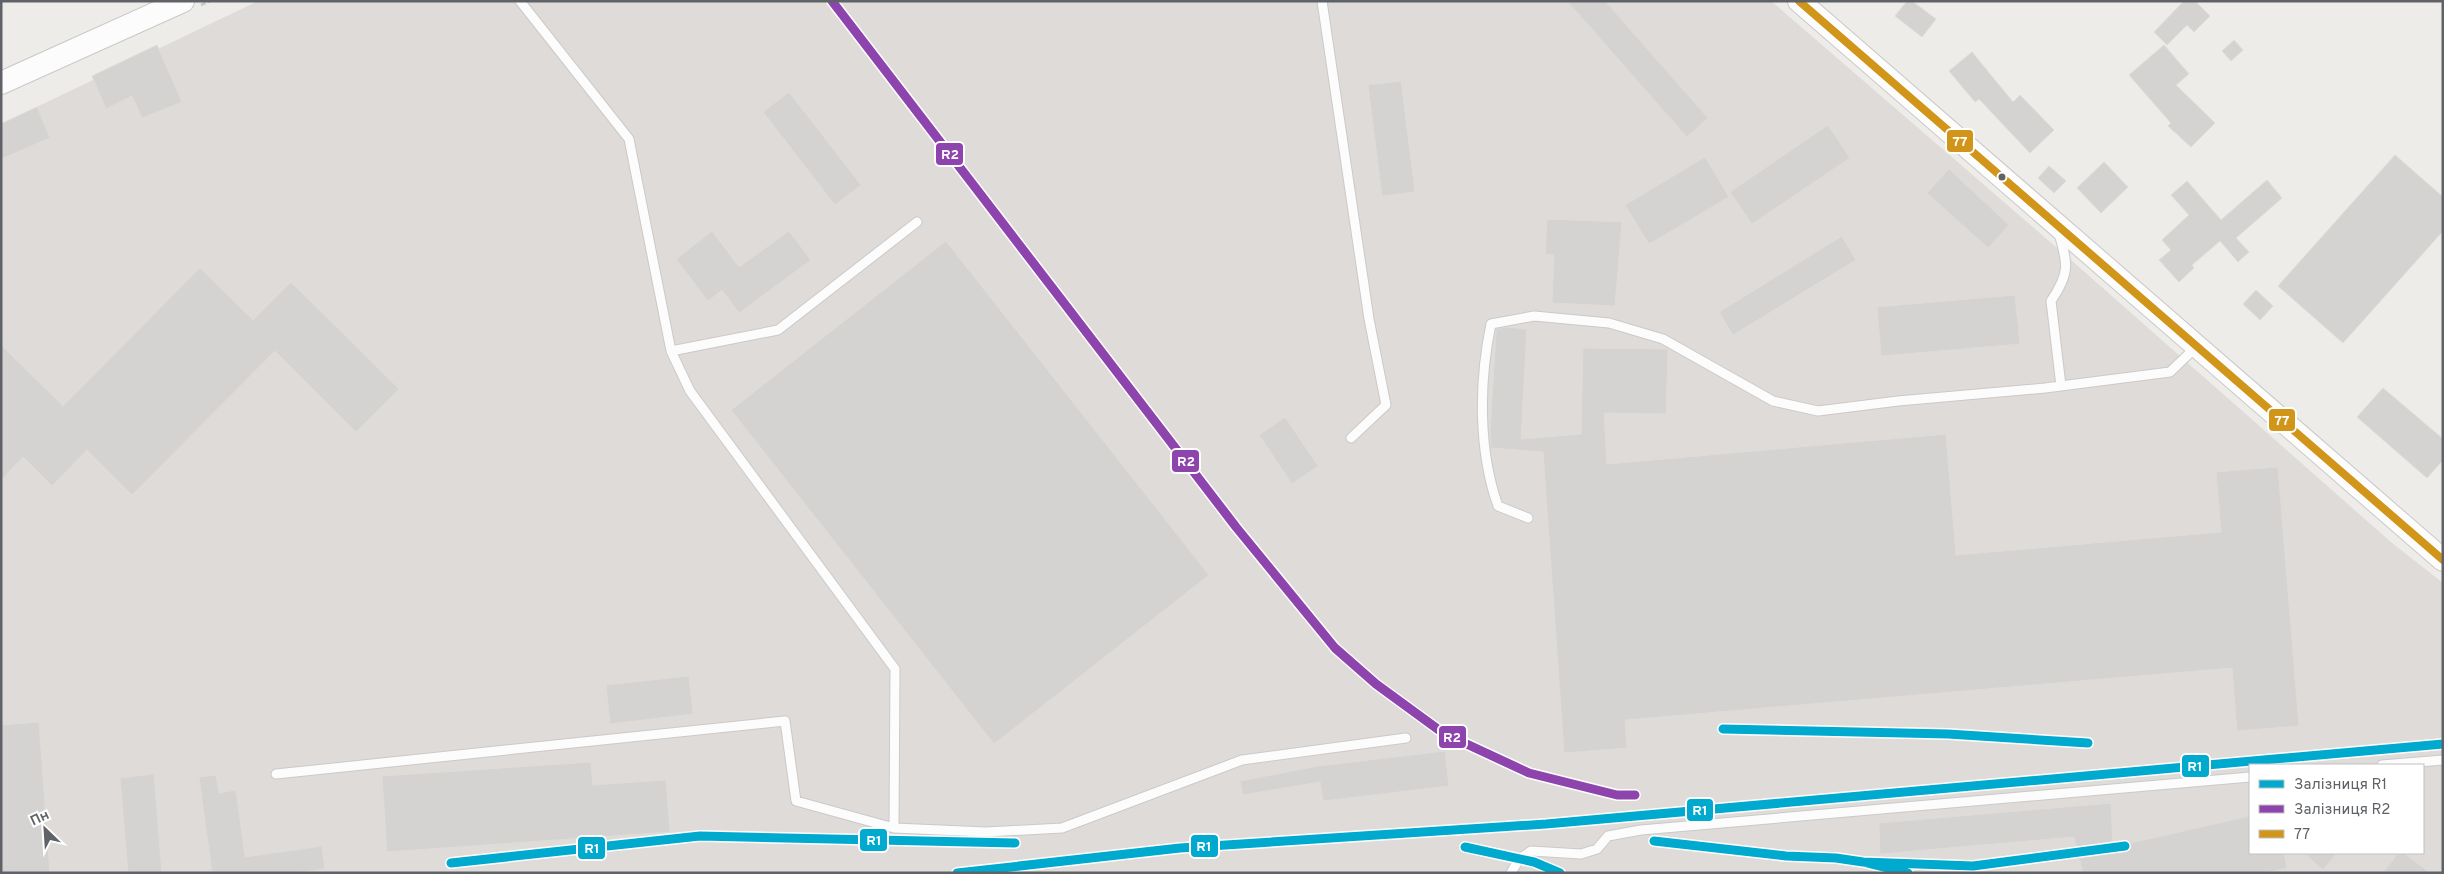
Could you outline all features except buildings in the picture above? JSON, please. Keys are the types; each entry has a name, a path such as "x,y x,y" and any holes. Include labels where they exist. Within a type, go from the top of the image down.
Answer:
{"street":[{"path":"1,84 183,1"},
{"path":"1799,1 2443,560"}],"lane":[{"path":"520,1 629,139 672,351 690,391 894,669 894,828"},
{"path":"1322,1 1369,319 1386,405 1351,438"},
{"path":"672,351 778,330 917,222"},
{"path":"2056,226 2068,262 2062,286 2051,301 2061,386"},
{"path":"1528,518 1498,506 1488,478 1483,416 1485,354 1491,324 1534,316 1609,323 1663,339 1773,402 1818,411 2061,386 2170,372 2196,346"},
{"path":"276,774 785,721 796,802 894,828 986,832 1062,828 1242,760 1406,738"},
{"path":"2394,764 2443,760"},
{"path":"1511,873 1519,858 1531,851 1581,854 1597,849 1608,836 1640,830 2249,777"}],"shaded area":[{"path":"258,1 1771,1 2071,260 2392,543 2443,583 2443,873 1,873 1,124"}],"rail line":[{"name":"R2","path":"832,1 1236,527 1335,648 1376,684 1443,733 1529,773 1617,795 1635,795"},
{"name":"R1","path":"1723,729 1948,734 2088,743"},
{"name":"R1","path":"957,873 1180,848 1546,824 2443,744"},
{"name":"R1","path":"451,863 700,836 1015,843"},
{"name":"R1","path":"1654,841 1786,856 1836,858 1863,862 1908,873"},
{"name":"R1","path":"1863,862 1973,866 2125,846"},
{"name":"R1","path":"1465,847 1534,862 1560,873"}],"transit line":[{"name":"77","path":"1799,1 2443,560"}]}
